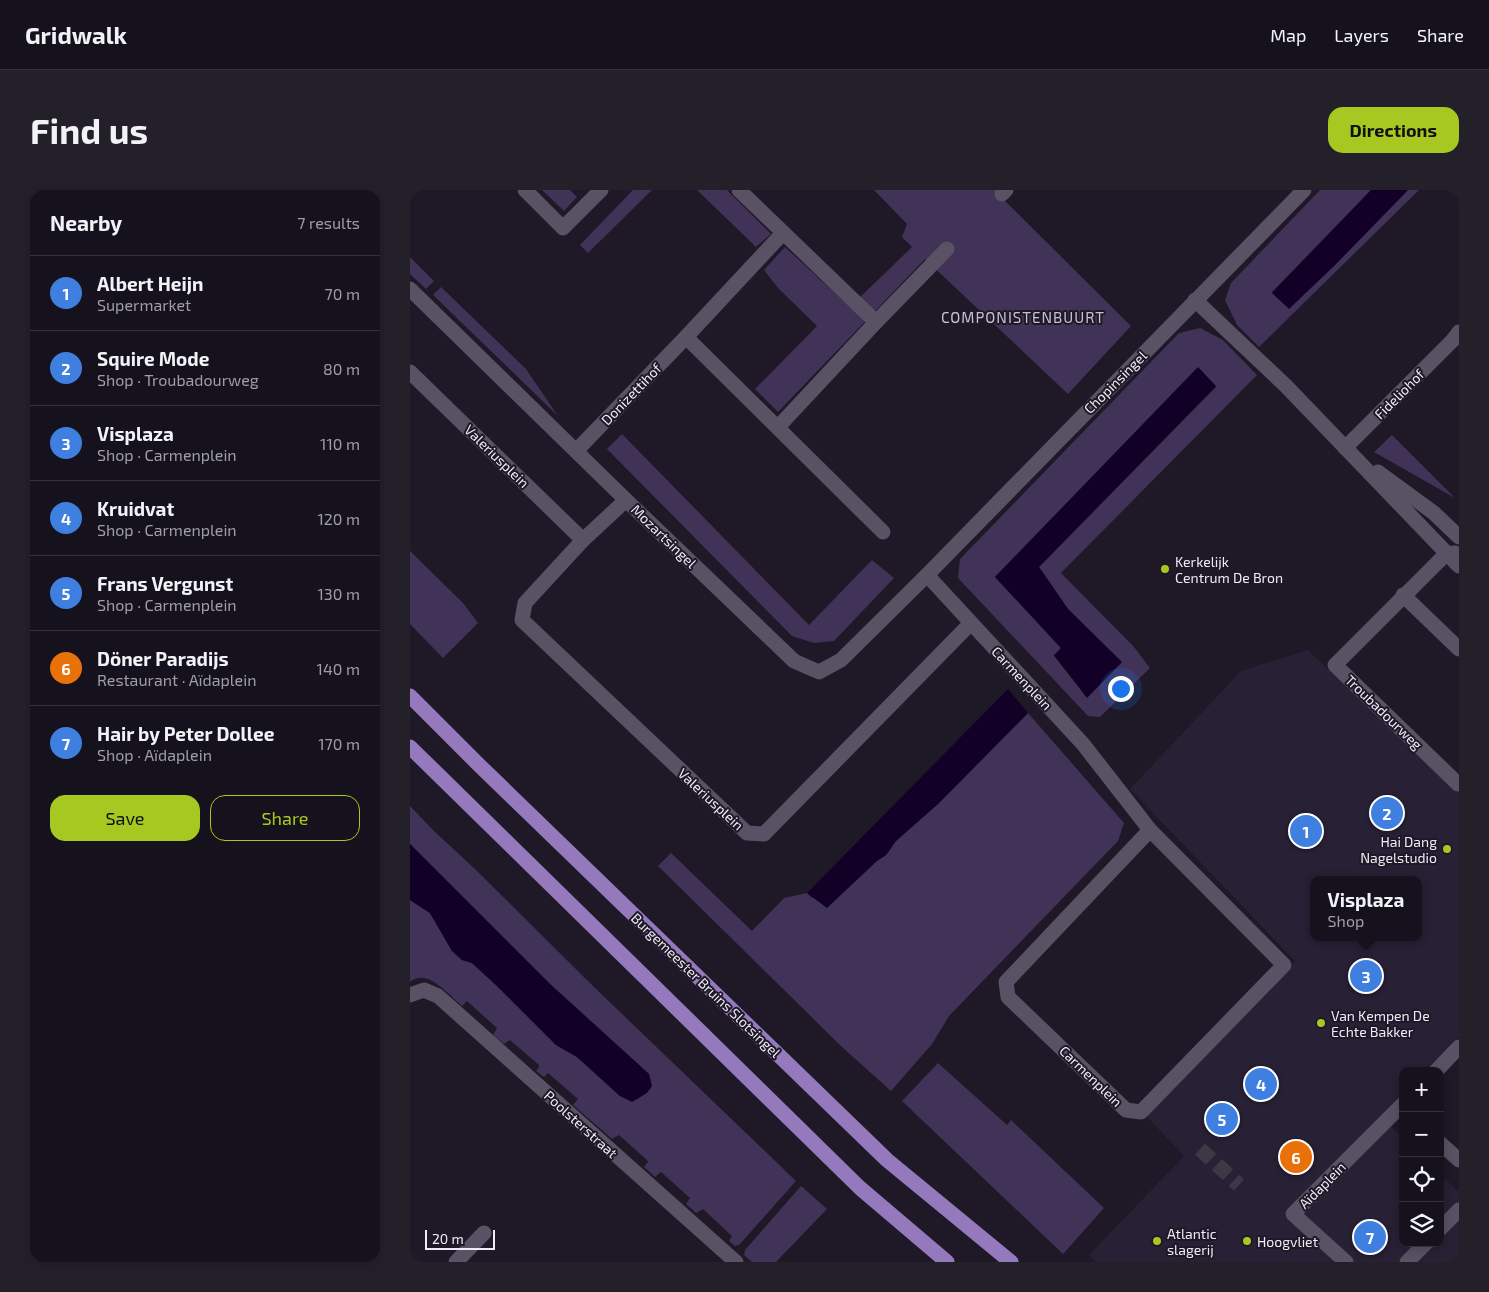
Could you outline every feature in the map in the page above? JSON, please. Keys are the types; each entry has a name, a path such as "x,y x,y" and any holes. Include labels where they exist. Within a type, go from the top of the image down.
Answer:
{"main road":[{"name":"Burgemeester Bruins Slotsingel","path":"410,696 887,1160 1011,1262"},
{"path":"410,747 860,1188 947,1262"}],"street":[{"path":"528,191 563,228 601,190"},
{"path":"739,190 876,322"},
{"name":"Chopinsingel","path":"927,575 1304,190"},
{"name":"Donizettihof","path":"576,451 783,233"},
{"path":"778,427 876,322 948,250"},
{"name":"Mozartsingel","path":"410,289 794,661 819,672 841,660 927,575"},
{"path":"1195,300 1286,386 1345,448 1452,553 1459,566"},
{"path":"686,337 883,532"},
{"name":"Fideliohof","path":"1345,448 1457,340"},
{"name":"Valeriusplein","path":"410,372 583,540"},
{"path":"1345,448 1434,513 1459,537"},
{"name":"Valeriusplein","path":"626,500 583,540 524,603 522,620 747,833 764,834 971,623"},
{"name":"Troubadourweg","path":"1452,553 1403,596 1335,665 1459,783"},
{"name":"Carmenplein","path":"927,575 1083,744 1150,830 1284,965 1141,1112 1126,1110 1008,997 1006,982 1150,830"},
{"path":"1403,596 1459,649"},
{"name":"Poolsterstraat","path":"417,992 438,996 736,1262"},
{"path":"1440,1067 1459,1047"},
{"name":"Aïdaplein","path":"1346,1262 1293,1214 1399,1108"},
{"path":"1444,1147 1459,1160"},
{"path":"1444,1225 1459,1210"},
{"path":"456,1262 484,1233"},
{"path":"1407,1262 1422,1247"}],"shaded area":[{"path":"542,190 570,190 577,197 564,211"},
{"path":"633,190 652,190 588,253 580,245"},
{"path":"697,190 727,190 771,234 756,247"},
{"path":"874,190 997,190 996,192 1131,326 1068,394 925,259 778,412 755,389 817,326 778,288 764,270 785,247 850,307 912,247 902,237 907,224"},
{"path":"1320,190 1371,190 1272,292 1282,302 1334,266 1408,190 1419,190 1259,347 1237,325 1225,300 1231,283"},
{"path":"1371,190 1408,190 1289,309 1272,293"},
{"path":"410,257 434,281 426,289 410,274"},
{"path":"441,287 526,369 558,416 433,295"},
{"path":"1200,328 1223,340 1257,375 1061,573 1134,647 1150,668 1100,717 1088,716 958,578 960,559 1179,333","holes":["1198,368 1216,387 1039,567 1068,609 1121,662 1087,697 1054,656 1061,648 995,577"]},
{"path":"1198,367 1216,386 1039,567 1068,609 1122,662 1087,698 1054,655 1061,648 995,577"},
{"path":"622,434 809,625 872,560 894,578 834,641 814,643 792,636 607,449"},
{"path":"1392,435 1455,498 1374,452"},
{"path":"410,551 463,603 478,623 443,658 410,624"},
{"path":"1308,650 1459,792 1459,1036 1429,1067 1399,1067 1399,1098 1381,1116 1399,1134 1399,1247 1444,1247 1444,1178 1459,1192 1459,1262 1096,1262 1089,1255 1184,1156 1146,1116 1295,961 1130,789 1241,671"},
{"path":"1008,689 1028,713 939,803 896,841 886,855 877,861 827,908 807,893"},
{"path":"1028,713 1124,823 1118,841 949,1016 932,1044 891,1091 842,1047 658,866 671,853 752,931 784,898 807,893 812,898 886,855 896,841 939,803"},
{"path":"410,806 595,988 796,1181 739,1245 735,1246 729,1241 732,1236 703,1209 696,1213 686,1204 690,1198 661,1172 655,1177 644,1167 648,1162 647,1160 619,1135 612,1139 573,1105 578,1099 548,1073 544,1077 536,1071 539,1065 510,1040 504,1044 493,1035 497,1028 467,1001 462,1006 438,984 430,980 417,978 410,982 410,900 430,913 452,951 462,960 472,963 556,1045 577,1057 620,1096 649,1074 550,984 410,844"},
{"path":"410,844 550,984 649,1074 652,1086 647,1093 632,1102 620,1096 577,1057 556,1045 472,963 462,960 452,951 430,913 410,900"},
{"path":"938,1063 1007,1125 1011,1120 1104,1208 1063,1254 902,1101"},
{"path":"801,1186 827,1209 776,1262 752,1262 744,1255 745,1250"}],"tunnel":[{"path":"1200,1149 1239,1185"}],"place":[{"name":"Kerkelijk Centrum De Bron","path":"1165,569"},
{"name":"Squire Mode","path":"1387,813"},
{"name":"Albert Heijn","path":"1306,831"},
{"name":"Hai Dang Nagelstudio","path":"1447,849"},
{"name":"Visplaza","path":"1366,976"},
{"name":"Van Kempen De Echte Bakker","path":"1321,1023"},
{"name":"Kruidvat","path":"1261,1084"},
{"name":"Frans Vergunst","path":"1222,1119"},
{"name":"Döner Paradijs","path":"1296,1157"},
{"name":"Hair by Peter Dollee","path":"1370,1237"},
{"name":"Atlantic slagerij","path":"1157,1241"},
{"name":"Hoogvliet","path":"1247,1241"}],"district":[{"name":"COMPONISTENBUURT","path":"1023,317"}]}
